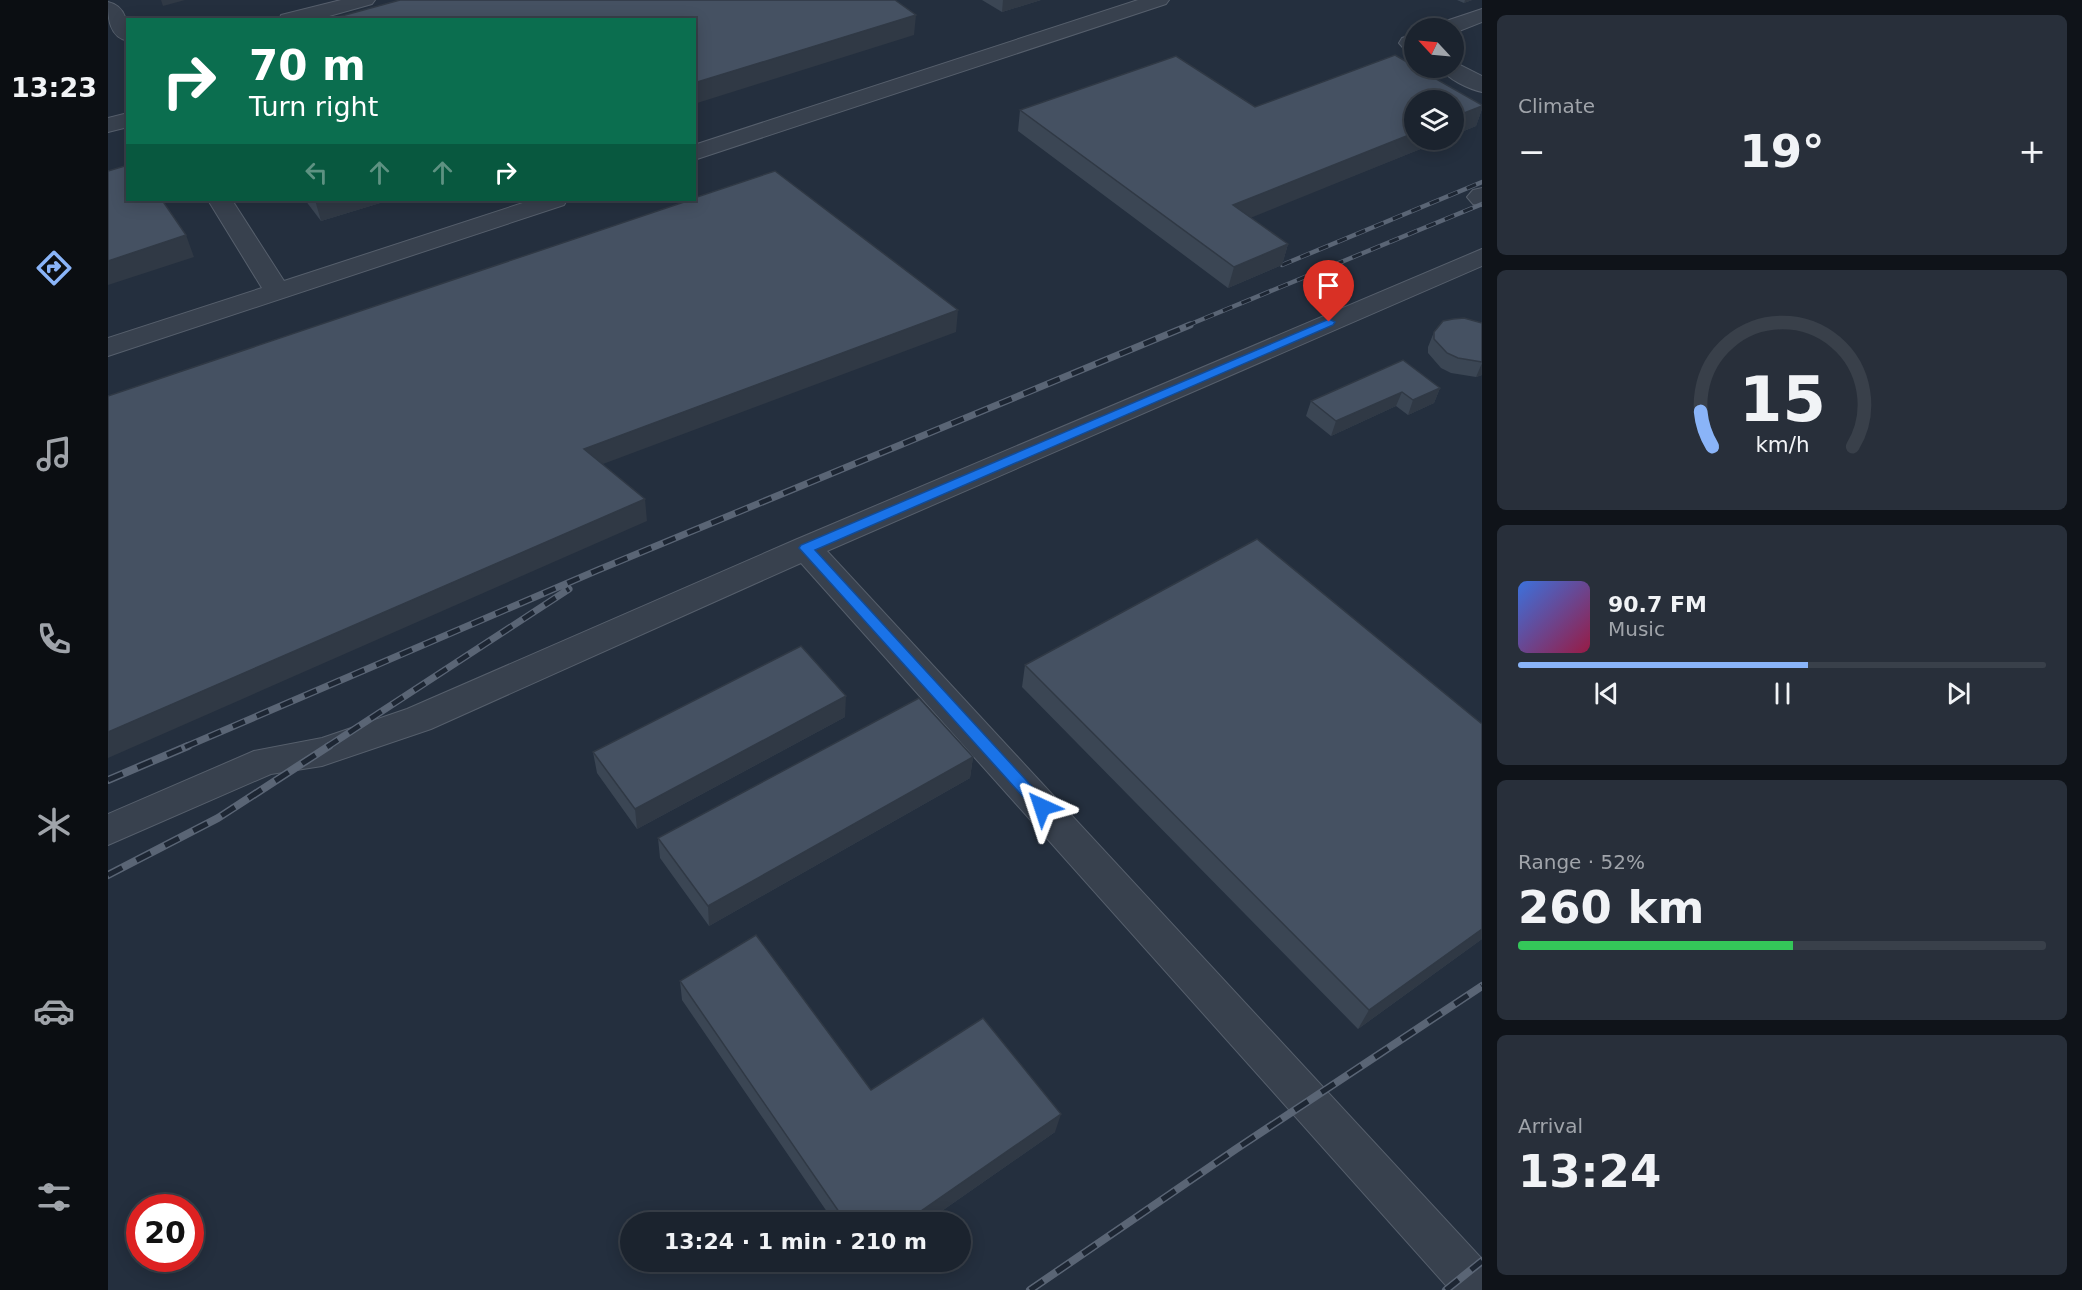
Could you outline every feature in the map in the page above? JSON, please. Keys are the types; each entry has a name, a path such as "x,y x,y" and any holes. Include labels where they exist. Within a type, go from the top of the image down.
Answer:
{"lane":[{"path":"297,18 365,0"},
{"path":"696,152 1159,0"},
{"path":"108,8 126,32"},
{"path":"1464,22 1482,15"},
{"path":"1464,75 1482,85"},
{"path":"108,125 126,120"},
{"path":"221,201 277,291"},
{"path":"108,347 552,201"},
{"path":"108,830 266,761 322,752 419,719 806,548 1482,257"},
{"path":"806,548 1480,1290"}],"building":[{"path":"400,0 895,0 916,15 696,82 696,18 334,18"},
{"path":"1395,55 1404,60 1404,78 1435,78 1456,90 1404,90 1404,137 1233,205 1288,244 1234,267 1020,110 1176,56 1255,107"},
{"path":"1464,95 1482,105 1464,113"},
{"path":"126,166 126,201 163,201 186,235 108,261 108,171"},
{"path":"775,171 958,310 584,449 645,499 108,732 108,396 687,201 696,201 696,197"},
{"path":"1464,318 1482,323 1482,362 1458,358 1447,353 1434,339 1434,332 1443,321"},
{"path":"1403,360 1440,388 1413,400 1402,392 1336,421 1311,401"},
{"path":"1257,539 1482,724 1482,929 1369,1010 1025,665"},
{"path":"801,646 846,696 635,809 593,752"},
{"path":"919,698 973,757 708,906 658,838"},
{"path":"756,935 871,1090 983,1018 1061,1114 919,1212 839,1212 680,981"}],"railway":[{"path":"1282,265 1482,182"},
{"path":"1186,326 1482,204"},
{"path":"185,747 598,570 1190,325"},
{"path":"327,747 569,589"},
{"path":"108,780 188,746"},
{"path":"108,875 218,818 329,746"},
{"path":"1030,1290 1236,1149 1482,986"},
{"path":"1446,1290 1482,1261"}],"route":[{"path":"1042,807 806,548 1329,322"}]}
